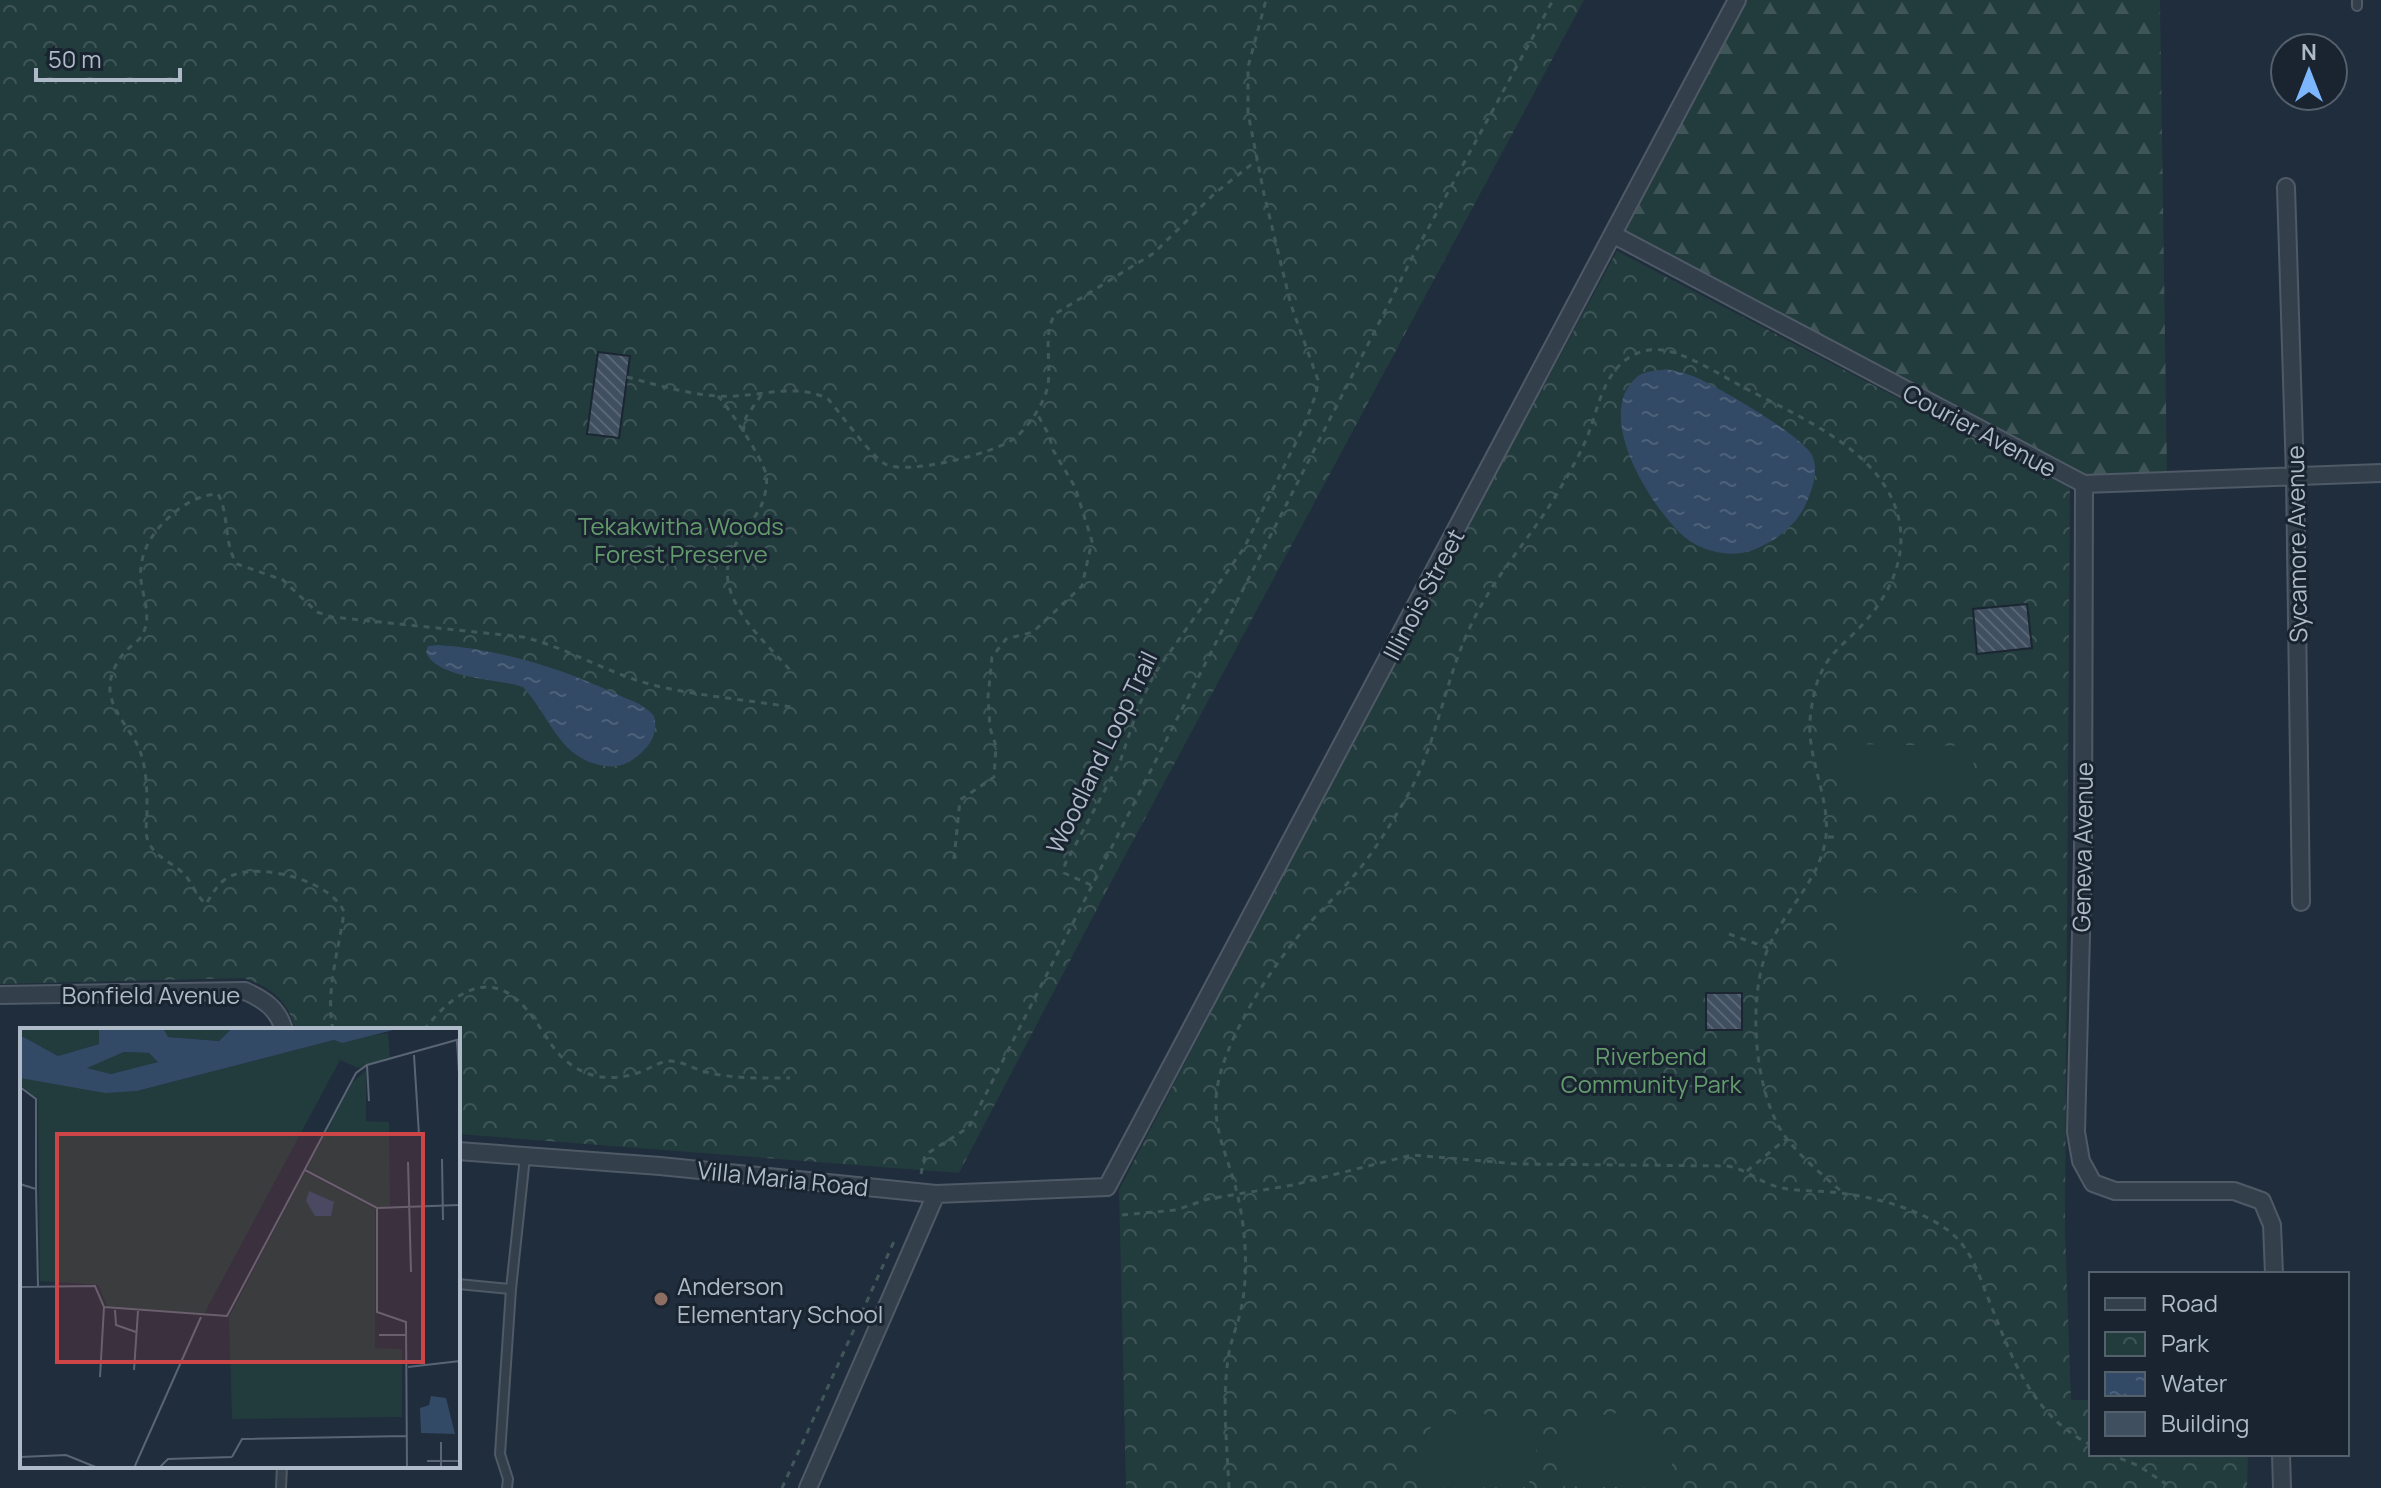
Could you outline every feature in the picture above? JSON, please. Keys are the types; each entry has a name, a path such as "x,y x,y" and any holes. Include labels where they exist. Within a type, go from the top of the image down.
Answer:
{"street":[{"name":"Illinois Street","path":"1107,1187 1737,0"},
{"name":"Sycamore Avenue","path":"2286,187 2295,475 2301,902"},
{"name":"Courier Avenue","path":"1614,235 2084,484 2381,473"},
{"name":"Geneva Avenue","path":"2084,484 2083,855 2076,1132 2081,1161 2093,1183 2115,1191 2234,1191 2262,1201 2272,1225 2274,1272"},
{"name":"Bonfield Avenue","path":"0,995 245,991 266,1001 281,1019 283,1028"},
{"name":"Villa Maria Road","path":"460,1151 660,1166 936,1194 1107,1187"},
{"path":"808,1488 936,1194"},
{"path":"2281,1456 2282,1488"}],"lane":[{"path":"507,1488 508,1479 500,1454 511,1289 525,1156"},
{"path":"460,1284 511,1289"},
{"path":"281,1488 282,1468"}],"path":[{"path":"627,377 718,396 808,391 828,399 884,463 903,469 952,460 1015,438 1045,396 1048,339 1055,314 1154,253 1214,194 1257,160 1246,88 1250,52 1266,0"},
{"path":"917,1192 925,1155 969,1127 1412,258 1553,0"},
{"name":"Woodland Loop Trail","path":"1091,885 1064,873 1065,864 1120,762 1139,705 1155,673 1244,548 1304,426 1316,394 1318,380 1291,305 1257,160"},
{"path":"1229,1488 1225,1407 1227,1362 1244,1291 1243,1236 1237,1194 1216,1126 1221,1070 1269,975 1299,934 1356,873 1405,800 1419,775 1471,624 1495,582 1574,465 1587,438 1606,382 1623,361 1645,351 1662,350 1681,355 1786,410 1845,446 1870,467 1900,514 1900,556 1890,583 1877,607 1827,661 1816,682 1808,730 1824,809 1826,836 1816,868 1768,948 1757,986 1755,1016 1763,1081 1774,1117 1787,1138 1843,1193"},
{"path":"743,434 746,417 762,394"},
{"path":"718,396 728,408 767,478 762,503 733,551 728,583 743,615 790,670"},
{"path":"954,859 960,800 994,777 996,746 990,728 988,697 992,657 1006,639 1033,632 1082,586 1092,541 1075,487 1053,450 1049,435 1036,412"},
{"path":"333,1028 331,999 344,912 333,894 317,884 248,871 223,880 206,904 199,899 191,882 178,868 158,856 149,844 141,752 113,702 111,681 114,668 124,652 143,635 147,609 141,584 142,557 158,527 178,509 205,496 218,494 223,503 228,543 237,564 283,580 317,612 332,617 523,637 545,642 585,661 656,686 791,707"},
{"path":"1826,836 1840,837"},
{"path":"1729,934 1768,948"},
{"path":"426,1028 452,999 477,987 489,988 517,999 529,1012 551,1048 588,1074 623,1077 670,1061 687,1064 702,1072 790,1078"},
{"path":"1747,1171 1787,1138"},
{"path":"1122,1215 1176,1210 1208,1199 1293,1185 1412,1155 1518,1164 1728,1166 1747,1171 1778,1187 1843,1193 1930,1219 1962,1243 1973,1260 2015,1364 2032,1395 2052,1419 2089,1444"},
{"path":"782,1488 897,1234"},
{"path":"2114,1456 2139,1466 2172,1488"}],"green space":[{"name":"Tekakwitha Woods Forest Preserve","path":"0,0 1584,0 1119,867 959,1173 460,1134 460,1028 294,1028 288,1011 277,996 262,985 243,978 0,984"},
{"path":"1747,0 2160,0 2167,473 2085,475 1625,232"},
{"name":"Riverbend Community Park","path":"1617,251 2070,488 2065,1228 2071,1400 2089,1400 2089,1456 2248,1456 2247,1488 1126,1488 1119,1190 1371,704"},
{"path":"1841,744 1973,746 1974,790 1840,788"},
{"path":"1839,893 1961,893 1961,991 1839,991"},
{"path":"1478,1412 1505,1420 1523,1420 1523,1435 1538,1437 1536,1453 1530,1455 1529,1487 1419,1488 1420,1450 1427,1432 1445,1417"},
{"path":"1619,1413 1645,1421 1663,1438 1672,1461 1669,1488 1561,1486 1560,1456 1551,1454 1550,1435 1564,1435 1565,1421"}],"water":[{"path":"1666,369 1690,375 1736,399 1792,435 1812,455 1815,475 1800,515 1789,528 1761,547 1734,554 1715,552 1696,545 1667,519 1641,480 1623,435 1621,413 1625,393 1640,375"},
{"path":"428,646 505,655 591,683 645,707 654,716 653,737 640,754 624,764 611,766 590,762 577,756 557,736 523,687 470,677 443,668 426,653"}],"building":[{"path":"598,352 630,356 619,438 587,434"},
{"path":"2027,604 2032,648 1977,654 1973,609"},
{"path":"1706,993 1742,993 1742,1030 1706,1030"}],"place":[{"name":"Anderson Elementary School","path":"661,1299"}]}
